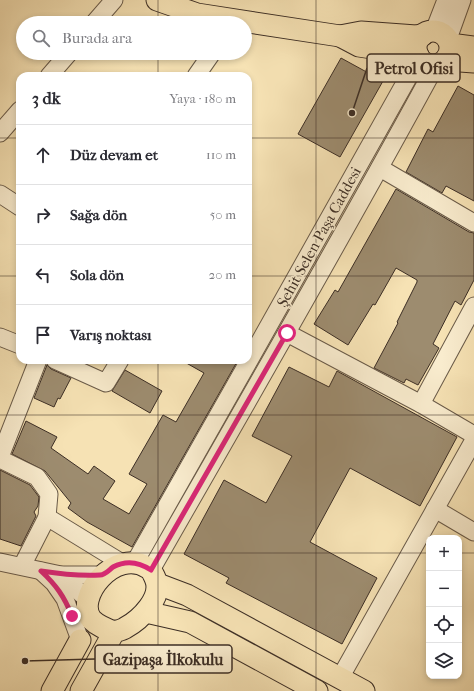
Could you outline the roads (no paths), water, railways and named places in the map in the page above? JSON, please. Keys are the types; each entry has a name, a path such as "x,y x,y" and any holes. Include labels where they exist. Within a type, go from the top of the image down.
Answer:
{"main road":[{"path":"157,0 197,14 208,16"},
{"path":"252,23 340,36 361,32 416,36 434,48 474,62"},
{"path":"434,48 474,47"},
{"path":"141,570 154,597 146,612 124,629 114,632 102,627 90,610 93,587 102,575 113,567 141,570 364,691"},
{"path":"146,612 190,622 317,691"},
{"path":"81,691 114,632"},
{"path":"52,691 80,640"}],"street":[{"path":"100,16 114,0"},
{"path":"434,48 446,0"},
{"path":"47,516 141,570 287,333 380,168 434,48 462,0"},
{"name":"Şehit Selen Paşa Caddesi","path":"252,353 434,48"},
{"path":"52,72 62,60"},
{"path":"199,72 207,60"},
{"path":"0,133 16,115"},
{"path":"380,168 474,223"},
{"path":"0,194 16,204"},
{"path":"421,404 474,306"},
{"path":"287,333 421,404 474,435"},
{"path":"0,337 16,343"},
{"path":"22,566 47,516 49,494 37,476 0,458 36,364"},
{"path":"64,364 106,384 118,364"},
{"name":"Şehit Selen Paşa Caddesi","path":"141,570 246,364"},
{"path":"340,678 474,440"},
{"path":"435,509 474,532"},
{"path":"0,562 61,575 102,575"},
{"path":"41,571 54,583 65,599 80,640"},
{"path":"61,575 90,610 80,640"}],"place":[{"name":"Petrol Ofisi","path":"352,113"},
{"name":"Gazipaşa İlkokulu","path":"25,661"}]}
